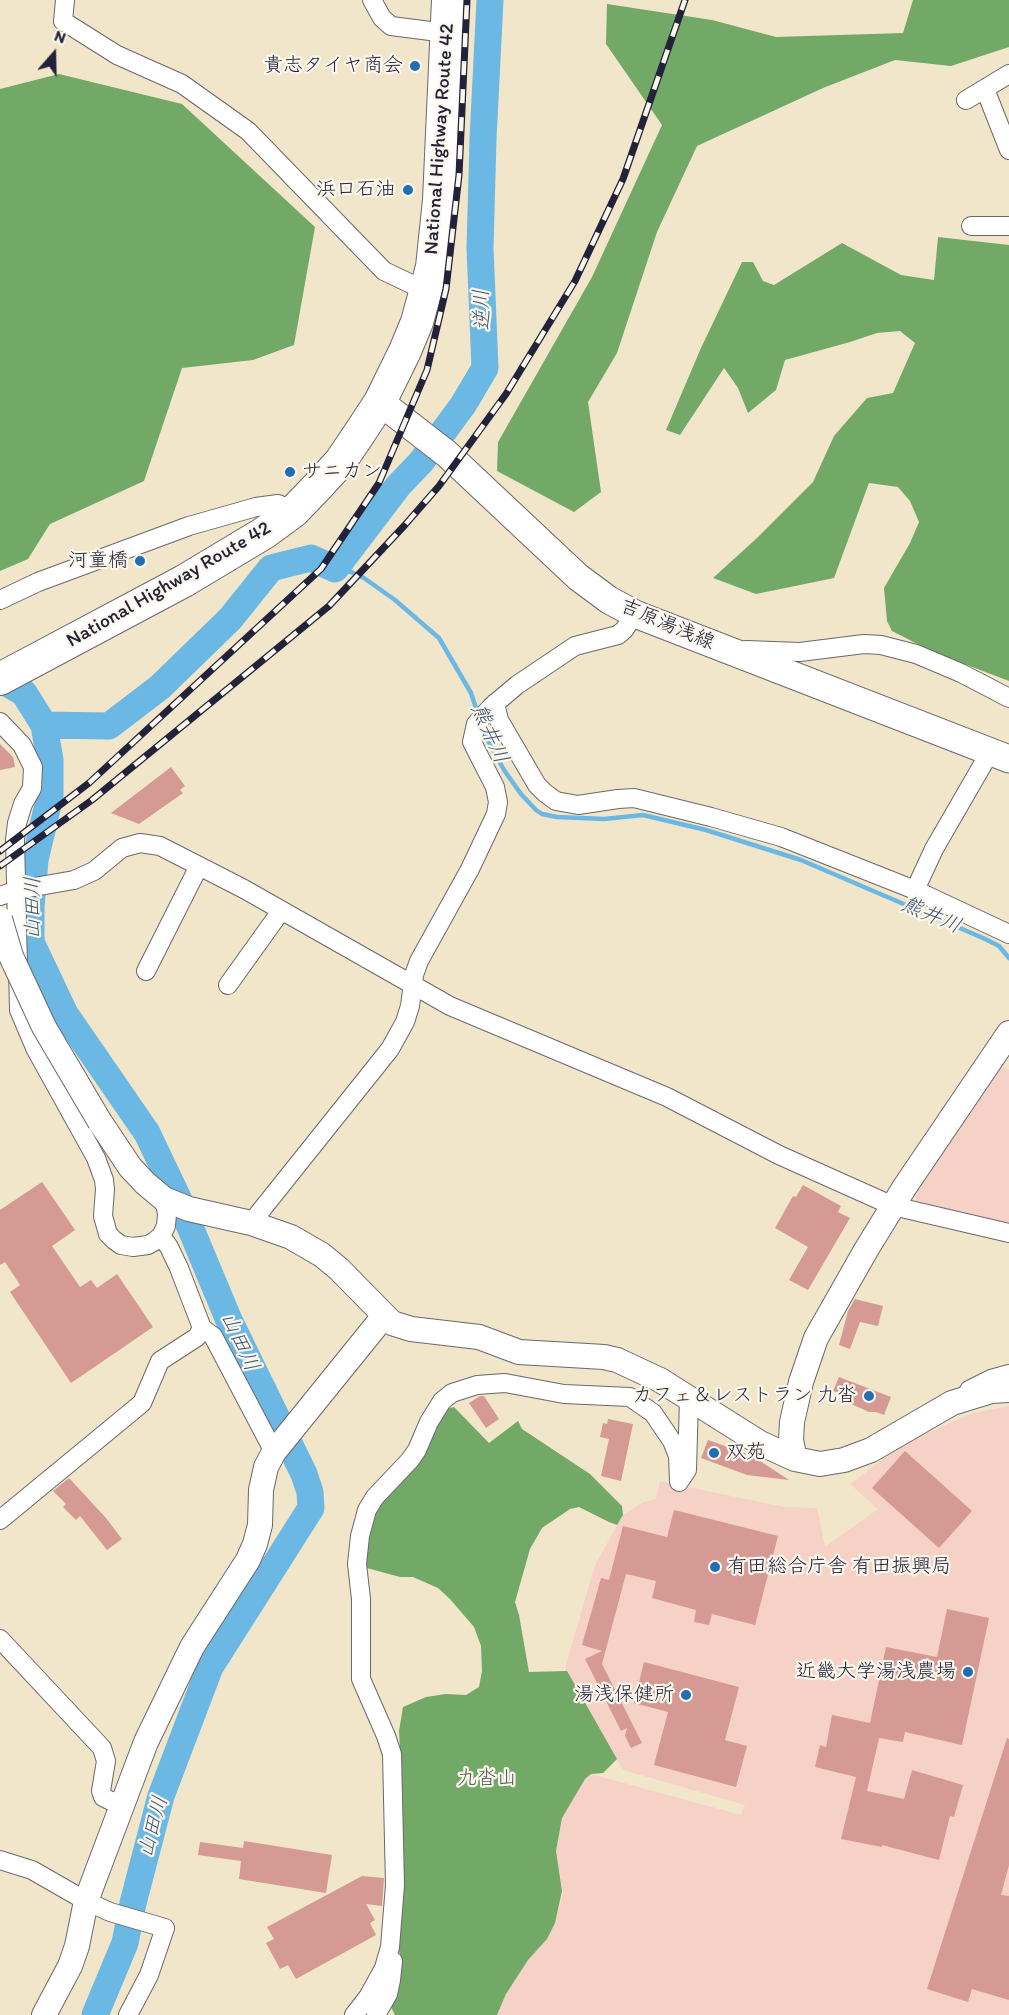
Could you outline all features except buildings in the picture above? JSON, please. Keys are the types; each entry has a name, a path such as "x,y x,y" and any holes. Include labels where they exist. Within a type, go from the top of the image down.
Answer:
{"highway":[{"name":"National Highway Route 42","path":"0,678 212,565 264,533 294,511 340,462 380,402 405,351 426,291 436,237 440,200 448,0"}],"main road":[{"name":"吉原湯浅線","path":"380,402 447,453 578,578 609,600 635,614 1000,755"}],"street":[{"path":"65,0 63,21 117,55 182,84 248,131 384,271 426,291"},
{"path":"372,0 382,18 391,26 446,33"},
{"path":"966,100 1009,74"},
{"path":"985,89 1009,150"},
{"path":"971,226 1009,226"},
{"path":"0,600 38,582 189,526 256,507 278,504 294,511"},
{"path":"251,1223 390,1049 405,1022 410,1006 414,975 426,944 470,869 496,814 498,802 495,787 472,742 476,724 495,703 517,685 575,646 618,635 635,614"},
{"path":"723,648 800,652 864,644 881,645 926,658 1009,698"},
{"path":"495,703 499,720 537,785 556,801 578,806 634,798 688,811 799,843 915,890 1007,931"},
{"path":"0,722 22,745 33,767 32,788 23,804 17,823 15,854 8,893 19,1010 36,1050 96,1158 105,1189 104,1225 114,1240 121,1245 133,1247 148,1245 161,1236 166,1226 167,1214 164,1199"},
{"path":"915,890 934,849 1000,755"},
{"path":"8,893 74,880 94,871 122,848 140,843 160,846 450,1006 667,1097 778,1155 893,1206 1009,1233"},
{"path":"147,971 199,866"},
{"path":"228,985 281,911"},
{"path":"0,919 11,956 44,1027 100,1122 130,1167 145,1183 164,1199 214,1216 251,1223 291,1237 322,1255 339,1269 392,1323 401,1327 479,1337 519,1352 604,1357 616,1360 645,1372 760,1443 795,1459 814,1463 832,1463 871,1450 974,1387 1009,1374"},
{"path":"795,1459 791,1440 792,1422 801,1382 816,1338 893,1206 1009,1033"},
{"path":"161,1236 179,1268 202,1328 213,1336 274,1452"},
{"path":"44,2015 60,1987 77,1946 86,1901 146,1742 184,1661 248,1560 255,1544 260,1525 262,1482 266,1467 274,1452 304,1413 384,1316"},
{"path":"0,1520 142,1403 160,1361 197,1337 202,1328"},
{"path":"376,2015 388,1994 391,1980 395,1885 392,1754 361,1680 362,1599 357,1564 360,1536 367,1510 375,1497 410,1460 442,1401 452,1393 477,1384 505,1383 564,1394 630,1397 653,1413 672,1441 678,1456 679,1482 687,1470 689,1399"},
{"path":"952,1402 990,1391 1009,1390"},
{"path":"0,1639 102,1748 106,1761 101,1791 103,1797 121,1806"},
{"path":"0,1860 32,1870 110,1912 165,1928 149,1975 128,2015"},
{"path":"354,2015 368,1997 384,1968 391,1939"}],"shaded area":[{"path":"999,1063 1009,1070 1009,1225 917,1201 913,1193"},
{"name":"近畿大学湯浅農場","path":"1009,1406 1009,2015 497,2015 506,1994 528,1960 547,1939 555,1923 563,1894 556,1850 562,1818 581,1782 591,1774 741,1815 745,1805 623,1770 565,1668 595,1565 623,1515 644,1502 656,1499 660,1481 784,1507 817,1508 825,1547 878,1509 850,1484 905,1443 973,1413"}],"green space":[{"path":"913,0 1009,0 1009,47 951,66 895,60 823,88 697,146 657,232 617,353 588,402 601,492 574,512 497,471 498,442 592,277 662,125 606,44 607,4 712,20 776,37 903,33"},
{"path":"59,74 182,104 315,227 294,345 253,360 182,368 144,481 50,524 28,559 0,571 0,89"},
{"path":"938,237 1009,245 1009,681 933,652 892,631 887,621 884,588 910,543 919,522 910,501 898,487 869,483 834,578 756,594 713,578 813,482 834,436 867,398 893,393 915,343 900,331 877,333 785,360 776,390 748,413 738,388 724,368 680,435 666,430 701,348 742,262 753,262 763,281 774,285 842,243 901,275 934,280"},
{"name":"九沓山","path":"454,1407 489,1443 518,1421 522,1429 590,1474 622,1506 623,1515 617,1525 579,1507 570,1509 542,1528 530,1549 515,1602 529,1672 567,1671 617,1759 603,1773 591,1774 585,1779 562,1818 556,1851 562,1891 555,1923 547,1939 528,1960 506,1994 497,2015 395,2015 390,2005 400,1957 398,1943 403,1800 399,1731 403,1707 426,1697 446,1694 466,1695 479,1687 482,1671 481,1646 474,1627 438,1588 413,1577 400,1577 363,1567 372,1516 434,1433 442,1410"}],"waterway":[{"name":"逆川","path":"44,725 109,726 160,687 230,619 271,568 311,558 335,569 398,486 421,462 463,405 485,368 480,248 490,0"},
{"name":"熊井川","path":"335,569 351,572 364,578 395,600 439,638 471,693 478,714"},
{"name":"山田川","path":"0,679 24,693 44,725 50,760 50,796 35,860 31,942 65,1014 147,1133 178,1198 228,1318 304,1474 310,1492 311,1508 210,1667 161,1796 125,1943 95,2015"},
{"name":"熊井川","path":"482,725 504,770 521,794 542,814 604,819 643,815 706,830 801,860 983,938 999,946 1009,958"}],"railway":[{"path":"0,851 89,783 321,569 379,483 427,370 446,289 459,175 467,0"},
{"path":"0,866 92,800 329,606 439,486 506,394 575,281 623,179 685,0"}],"place":[{"name":"貴志タイヤ商会","path":"415,66"},
{"name":"浜口石油","path":"408,190"},
{"name":"サニカン","path":"290,472"},
{"name":"河童橋","path":"140,561"},
{"name":"カフェ＆レストラン 九沓","path":"869,1396"},
{"name":"双苑","path":"714,1453"},
{"name":"有田総合庁舎 有田振興局","path":"715,1567"},
{"name":"近畿大学湯浅農場","path":"968,1672"},
{"name":"湯浅保健所","path":"686,1695"}]}
